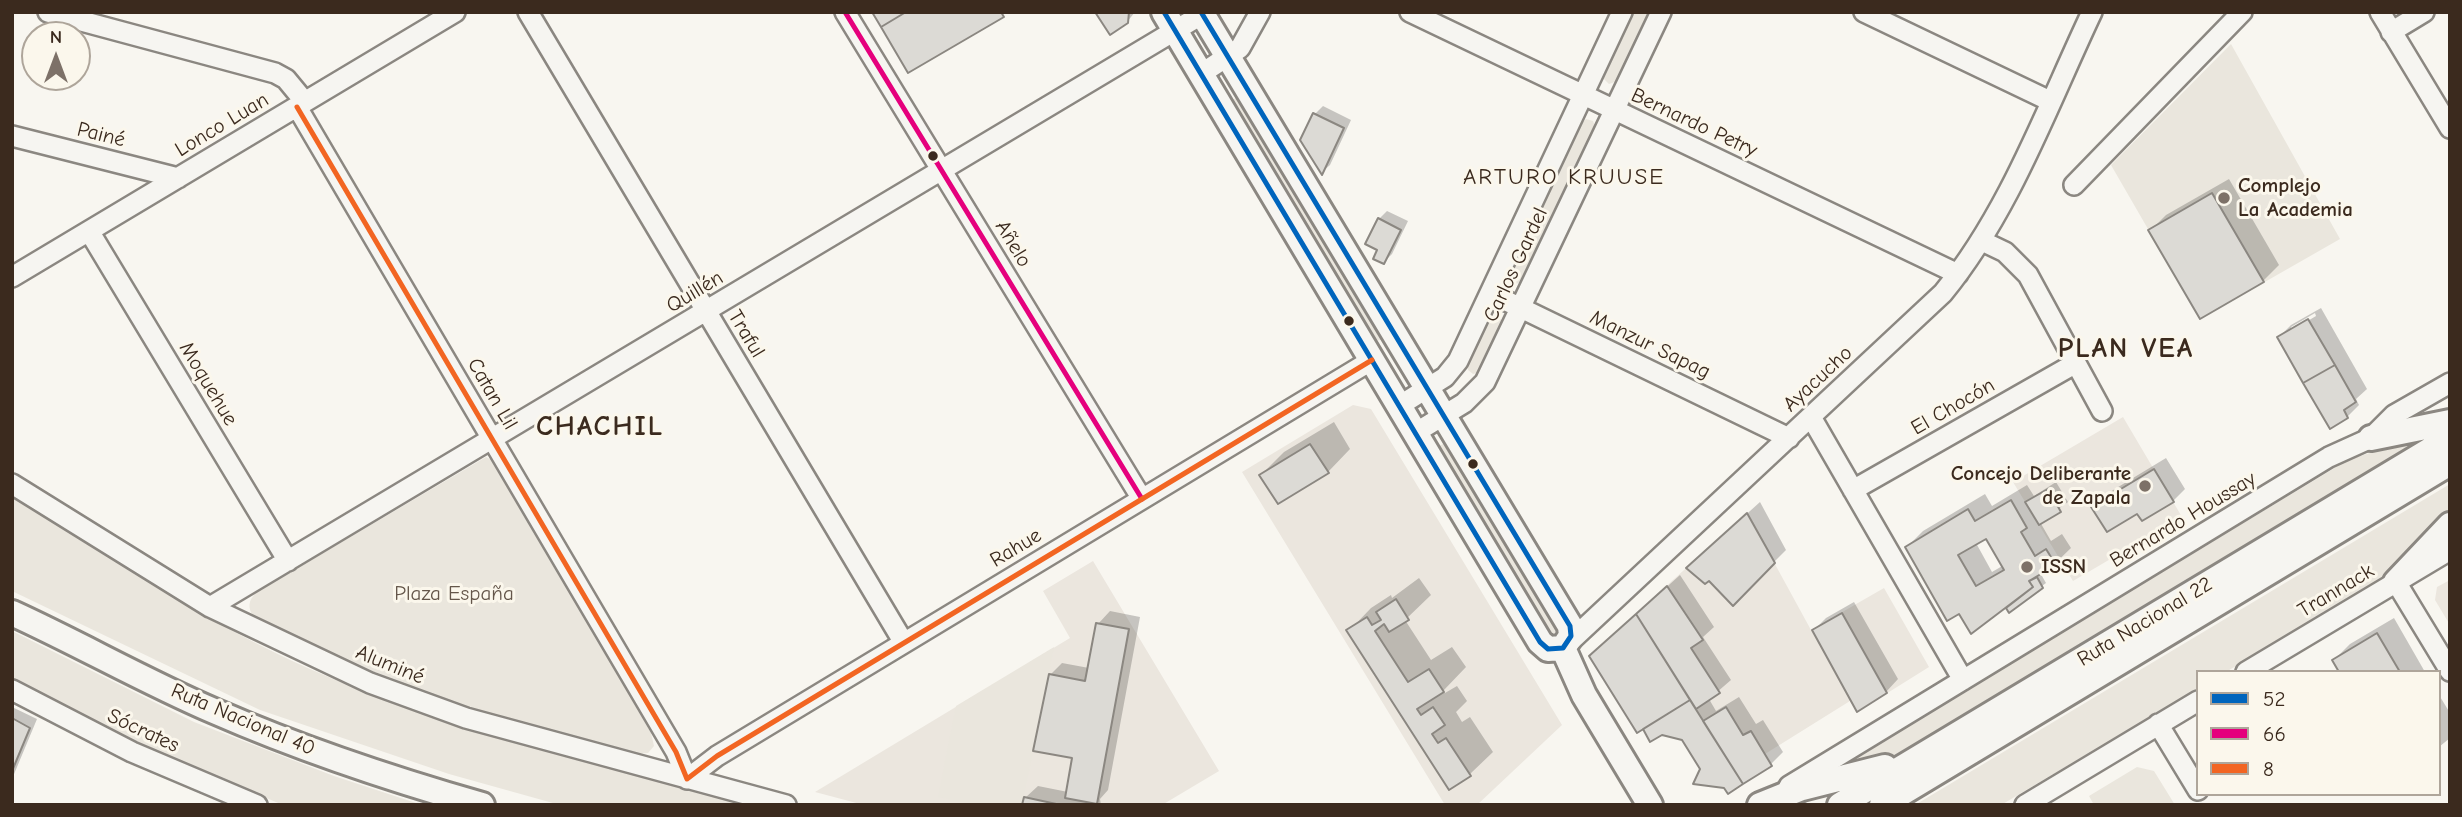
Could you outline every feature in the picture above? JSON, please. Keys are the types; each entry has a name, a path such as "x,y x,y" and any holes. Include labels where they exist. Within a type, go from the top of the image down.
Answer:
{"main road":[{"path":"1203,13 1570,626 1571,636 1563,648"},
{"path":"1169,22 1540,642 1548,649 1563,648"},
{"path":"2371,438 2450,422"},
{"name":"Ruta Nacional 22","path":"1840,805 2450,438"},
{"name":"Ruta Nacional 22","path":"1882,805 2450,463"},
{"path":"2396,582 2450,525"},
{"name":"Ruta Nacional 40","path":"12,613 194,702 259,730 409,783 482,805"},
{"path":"1563,648 1584,695 1650,805"},
{"path":"1759,805 1802,788 1863,774 1928,752"},
{"path":"1905,805 1952,763"}],"street":[{"name":"Catan Lil","path":"48,12 84,17 275,73 286,79 492,439 676,752 687,779"},
{"name":"Lonco Luan","path":"12,277 455,12"},
{"name":"Traful","path":"528,12 904,643"},
{"name":"Añelo","path":"845,12 1142,499"},
{"path":"1201,74 1228,57 1246,40 1261,12"},
{"name":"Bernardo Petry","path":"1410,12 1958,274"},
{"name":"Carlos Gardel","path":"1399,406 1455,367 1622,12"},
{"name":"Carlos Gardel","path":"1415,433 1472,397 1485,382 1661,12"},
{"path":"1864,12 2050,101"},
{"name":"Ayacucho","path":"1563,648 1925,311 1958,274 1982,241 2092,12"},
{"path":"2074,185 2242,12"},
{"path":"2379,12 2450,128"},
{"path":"2391,32 2424,12"},
{"name":"Quillén","path":"210,607 941,171 1169,22 1203,13"},
{"name":"Painé","path":"12,136 178,178"},
{"name":"Moquehue","path":"89,231 288,561"},
{"path":"1982,241 2005,253 2028,275 2102,411"},
{"name":"Manzur Sapag","path":"1490,293 1789,438"},
{"name":"Rahue","path":"687,779 717,756 1372,360"},
{"name":"El Chocón","path":"1853,490 2076,363"},
{"name":"Bernardo Houssay","path":"1759,805 2329,457 2371,438 2394,415 2450,383"},
{"path":"1811,417 1963,680"},
{"name":"Aluminé","path":"12,484 210,607 324,663 466,718 786,805"},
{"name":"Trannack","path":"2249,670 2450,550"},
{"path":"2396,582 2450,671"},
{"name":"Sócrates","path":"12,690 132,752 257,805"},
{"path":"2025,805 2196,702"},
{"path":"2158,724 2196,787"}],"shaded area":[{"path":"1353,405 1371,409 1562,725 1477,805 1445,805 1242,472"},
{"path":"2123,417 2182,517 2073,581 2013,482"},
{"path":"1747,513 1811,630 1884,588 1929,667 1857,712 1850,701 1765,754 1772,766 1743,784 1690,700 1637,733 1589,656"},
{"path":"1093,561 1219,771 1162,805 864,805 815,792 1070,638 1043,591"},
{"path":"2450,580 2450,625 2435,600 2437,587"}],"green space":[{"path":"1633,12 1650,12 1618,81 1609,84 1604,79 1604,74"},
{"name":"Complejo La Academia","path":"2231,44 2340,239 2200,319 2111,165"},
{"path":"1240,96 1383,339 1373,342 1230,101"},
{"path":"1586,119 1593,121 1596,129 1522,282 1515,284 1510,273 1581,124"},
{"path":"1498,316 1503,322 1480,372 1473,374 1468,370 1468,363 1489,319"},
{"path":"2447,428 1903,752 1892,758 1826,774 2348,460"},
{"path":"1447,442 1561,625 1556,636 1550,636 1437,447"},
{"name":"Plaza España","path":"486,457 497,463 651,733 654,746 648,753 633,754 462,706 330,655 252,614 250,604 257,592"},
{"path":"2450,484 2450,508 2435,533 2412,556 2314,622 2230,670 2196,670 2196,690 2001,805 1915,805"},
{"path":"12,495 195,610 310,669 418,711 527,746 750,805 560,805 449,774 260,710 12,591"},
{"path":"12,631 194,722 334,776 422,805 283,805 135,743 12,679"},
{"path":"1054,647 1022,805 975,805 938,797 956,706"},
{"path":"2137,767 2154,771 2175,805 2094,805 2089,796"}],"building":[{"path":"872,12 906,12 881,27"},
{"path":"906,12 1001,12 1004,17 908,73 881,27"},
{"path":"1095,12 1129,12 1128,23 1110,35"},
{"path":"1313,113 1344,128 1322,175 1300,140"},
{"path":"2212,193 2264,282 2200,319 2148,230"},
{"path":"1378,218 1401,230 1384,264 1373,259 1377,250 1365,244"},
{"path":"2308,319 2335,365 2303,383 2277,337"},
{"path":"2335,365 2356,402 2344,410 2348,418 2330,429 2303,383"},
{"path":"1310,444 1329,473 1278,504 1259,475"},
{"name":"Concejo Deliberante de Zapala","path":"2154,469 2174,502 2142,521 2137,514 2107,532 2091,507"},
{"path":"2048,489 2061,512 2039,525 2025,502"},
{"name":"ISSN","path":"2011,500 2027,528 2021,532 2035,556 2046,549 2056,565 2029,581 2033,587 1971,634 1959,614 1947,621 1905,547 1968,509 1975,521","holes":["1986,539 2004,570 1976,586 1958,555"]},
{"path":"1747,513 1775,563 1733,606 1709,581 1705,584 1686,568"},
{"path":"2037,577 2043,588 2009,613 2006,608 2033,587 2029,581"},
{"path":"1667,586 1703,640 1691,648 1720,693 1696,709 1636,614"},
{"path":"1396,599 1409,620 1389,632 1384,624 1375,631 1408,682 1429,669 1444,692 1417,709 1421,715 1433,707 1445,725 1432,734 1438,743 1446,738 1471,776 1449,790 1346,630 1367,617 1372,625 1381,620 1376,612"},
{"path":"1842,613 1887,693 1857,712 1812,630"},
{"path":"1636,614 1690,700 1637,733 1589,656"},
{"path":"1096,623 1129,629 1097,804 1065,798 1072,758 1033,751 1049,674 1085,681"},
{"path":"2377,633 2399,670 2338,670 2332,660"},
{"path":"1690,700 1743,784 1728,794 1724,788 1693,784 1700,769 1682,740 1662,735 1650,742 1643,729"},
{"path":"1726,707 1743,735 1751,731 1772,766 1743,784 1703,721"},
{"path":"12,718 30,728 12,771"},
{"path":"1024,797 1061,805 1022,805"}],"transit line":[{"name":"66","path":"845,12 1142,499"},
{"name":"52","path":"1164,12 1540,642 1548,649 1563,648 1571,636 1570,626 1201,12"},
{"name":"8","path":"297,107 676,752 687,779 717,756 1372,360"}],"place":[{"name":"Complejo La Academia","path":"2224,198"},
{"name":"Concejo Deliberante de Zapala","path":"2145,486"},
{"name":"ISSN","path":"2027,567"}],"district":[{"name":"ARTURO KRUUSE","path":"1564,177"},
{"name":"PLAN VEA","path":"2126,349"},
{"name":"CHACHIL","path":"600,427"}]}
